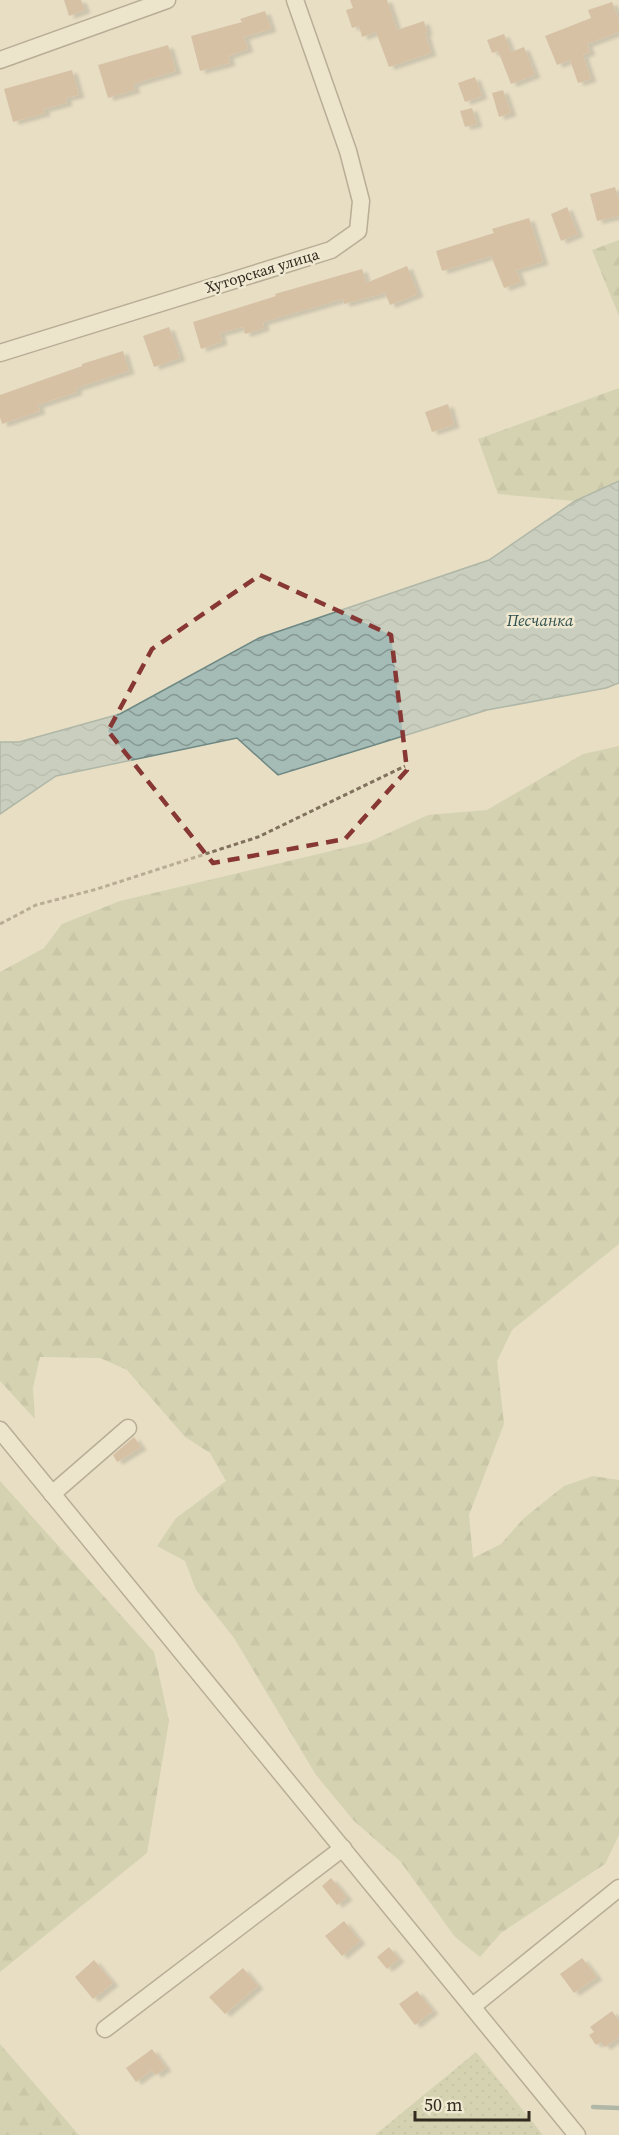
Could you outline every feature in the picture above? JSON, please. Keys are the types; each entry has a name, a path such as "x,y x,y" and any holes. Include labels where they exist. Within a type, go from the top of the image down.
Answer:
{"street":[{"path":"0,60 167,0"},
{"name":"Хуторская улица","path":"0,353 331,250 358,231 361,201 348,151 295,0"},
{"path":"52,1494 129,1428"},
{"path":"0,1430 577,2135"},
{"path":"105,2029 343,1848"},
{"path":"473,2006 619,1888"}],"path":[{"path":"0,924 36,905 97,889 258,837 405,766"}],"highlighted area":[{"path":"260,575 391,635 407,770 345,839 213,863 108,731 152,649"}],"green space":[{"path":"619,240 619,316 592,250"},
{"path":"619,388 619,481 575,501 498,494 478,439"},
{"path":"619,746 619,1244 512,1330 497,1361 504,1424 469,1515 473,1558 501,1544 524,1518 564,1486 593,1476 619,1480 619,1835 605,1864 501,1933 480,1957 455,1937 400,1861 354,1821 316,1775 234,1638 196,1590 185,1561 157,1546 176,1518 226,1481 210,1453 185,1437 127,1370 100,1358 40,1357 33,1388 35,1419 0,1381 0,972 44,948 62,924 120,901 369,842 428,815 487,810 583,754"},
{"path":"0,1481 154,1652 169,1721 147,1853 0,1972"},
{"path":"0,2044 79,2135 0,2135"},
{"path":"476,2052 543,2135 375,2135"}],"water":[{"name":"Песчанка","path":"619,481 619,683 606,688 487,710 278,775 237,738 56,776 0,814 0,742 19,742 120,714 259,638 489,560 575,501"}],"building":[{"path":"64,0 81,0 85,10 69,16"},
{"path":"350,0 387,0 397,30 424,21 431,53 389,67 376,32 362,37 359,26 352,28 346,10 353,8"},
{"path":"612,2 619,20 619,32 587,44 590,52 583,55 591,79 578,83 570,60 557,65 545,36 591,18 588,10"},
{"path":"265,11 271,29 244,37 248,49 228,56 230,63 200,71 191,36 242,22 240,19"},
{"path":"504,34 511,52 524,47 535,75 511,84 498,51 492,53 487,40"},
{"path":"168,45 176,71 133,84 135,90 108,98 98,65"},
{"path":"72,70 79,95 66,98 67,103 44,109 45,113 13,122 4,89"},
{"path":"475,77 482,96 465,102 458,83"},
{"path":"503,90 511,113 499,117 492,93"},
{"path":"472,108 477,124 465,127 460,111"},
{"path":"615,187 619,200 619,216 597,221 590,194"},
{"path":"567,207 578,234 561,241 551,214"},
{"path":"529,218 543,262 516,270 521,282 504,288 491,256 442,271 436,251 494,233 492,229"},
{"path":"407,266 418,294 390,305 385,293 344,304 343,299 263,322 264,328 245,334 243,327 220,333 222,342 201,349 193,322 276,296 275,294 362,269 366,283"},
{"path":"169,327 180,358 154,367 143,336"},
{"path":"123,351 129,371 76,388 77,392 38,405 40,411 2,424 0,395"},
{"path":"448,404 454,425 432,432 425,412"},
{"path":"134,1437 141,1447 117,1462 113,1455"},
{"path":"331,1878 347,1897 337,1905 322,1886"},
{"path":"344,1921 360,1941 342,1956 325,1936"},
{"path":"389,1947 399,1959 387,1969 377,1957"},
{"path":"582,1958 597,1977 574,1993 560,1974"},
{"path":"94,1960 113,1983 93,1999 75,1977"},
{"path":"243,1968 258,1986 225,2014 209,1997"},
{"path":"417,1991 433,2011 415,2025 399,2004"},
{"path":"612,2011 619,2021 619,2037 605,2047 601,2042 596,2045 589,2035 594,2032 590,2027"},
{"path":"152,2049 166,2068 156,2075 152,2070 136,2082 126,2068"}],"waterway":[{"path":"593,2107 619,2108"}]}
